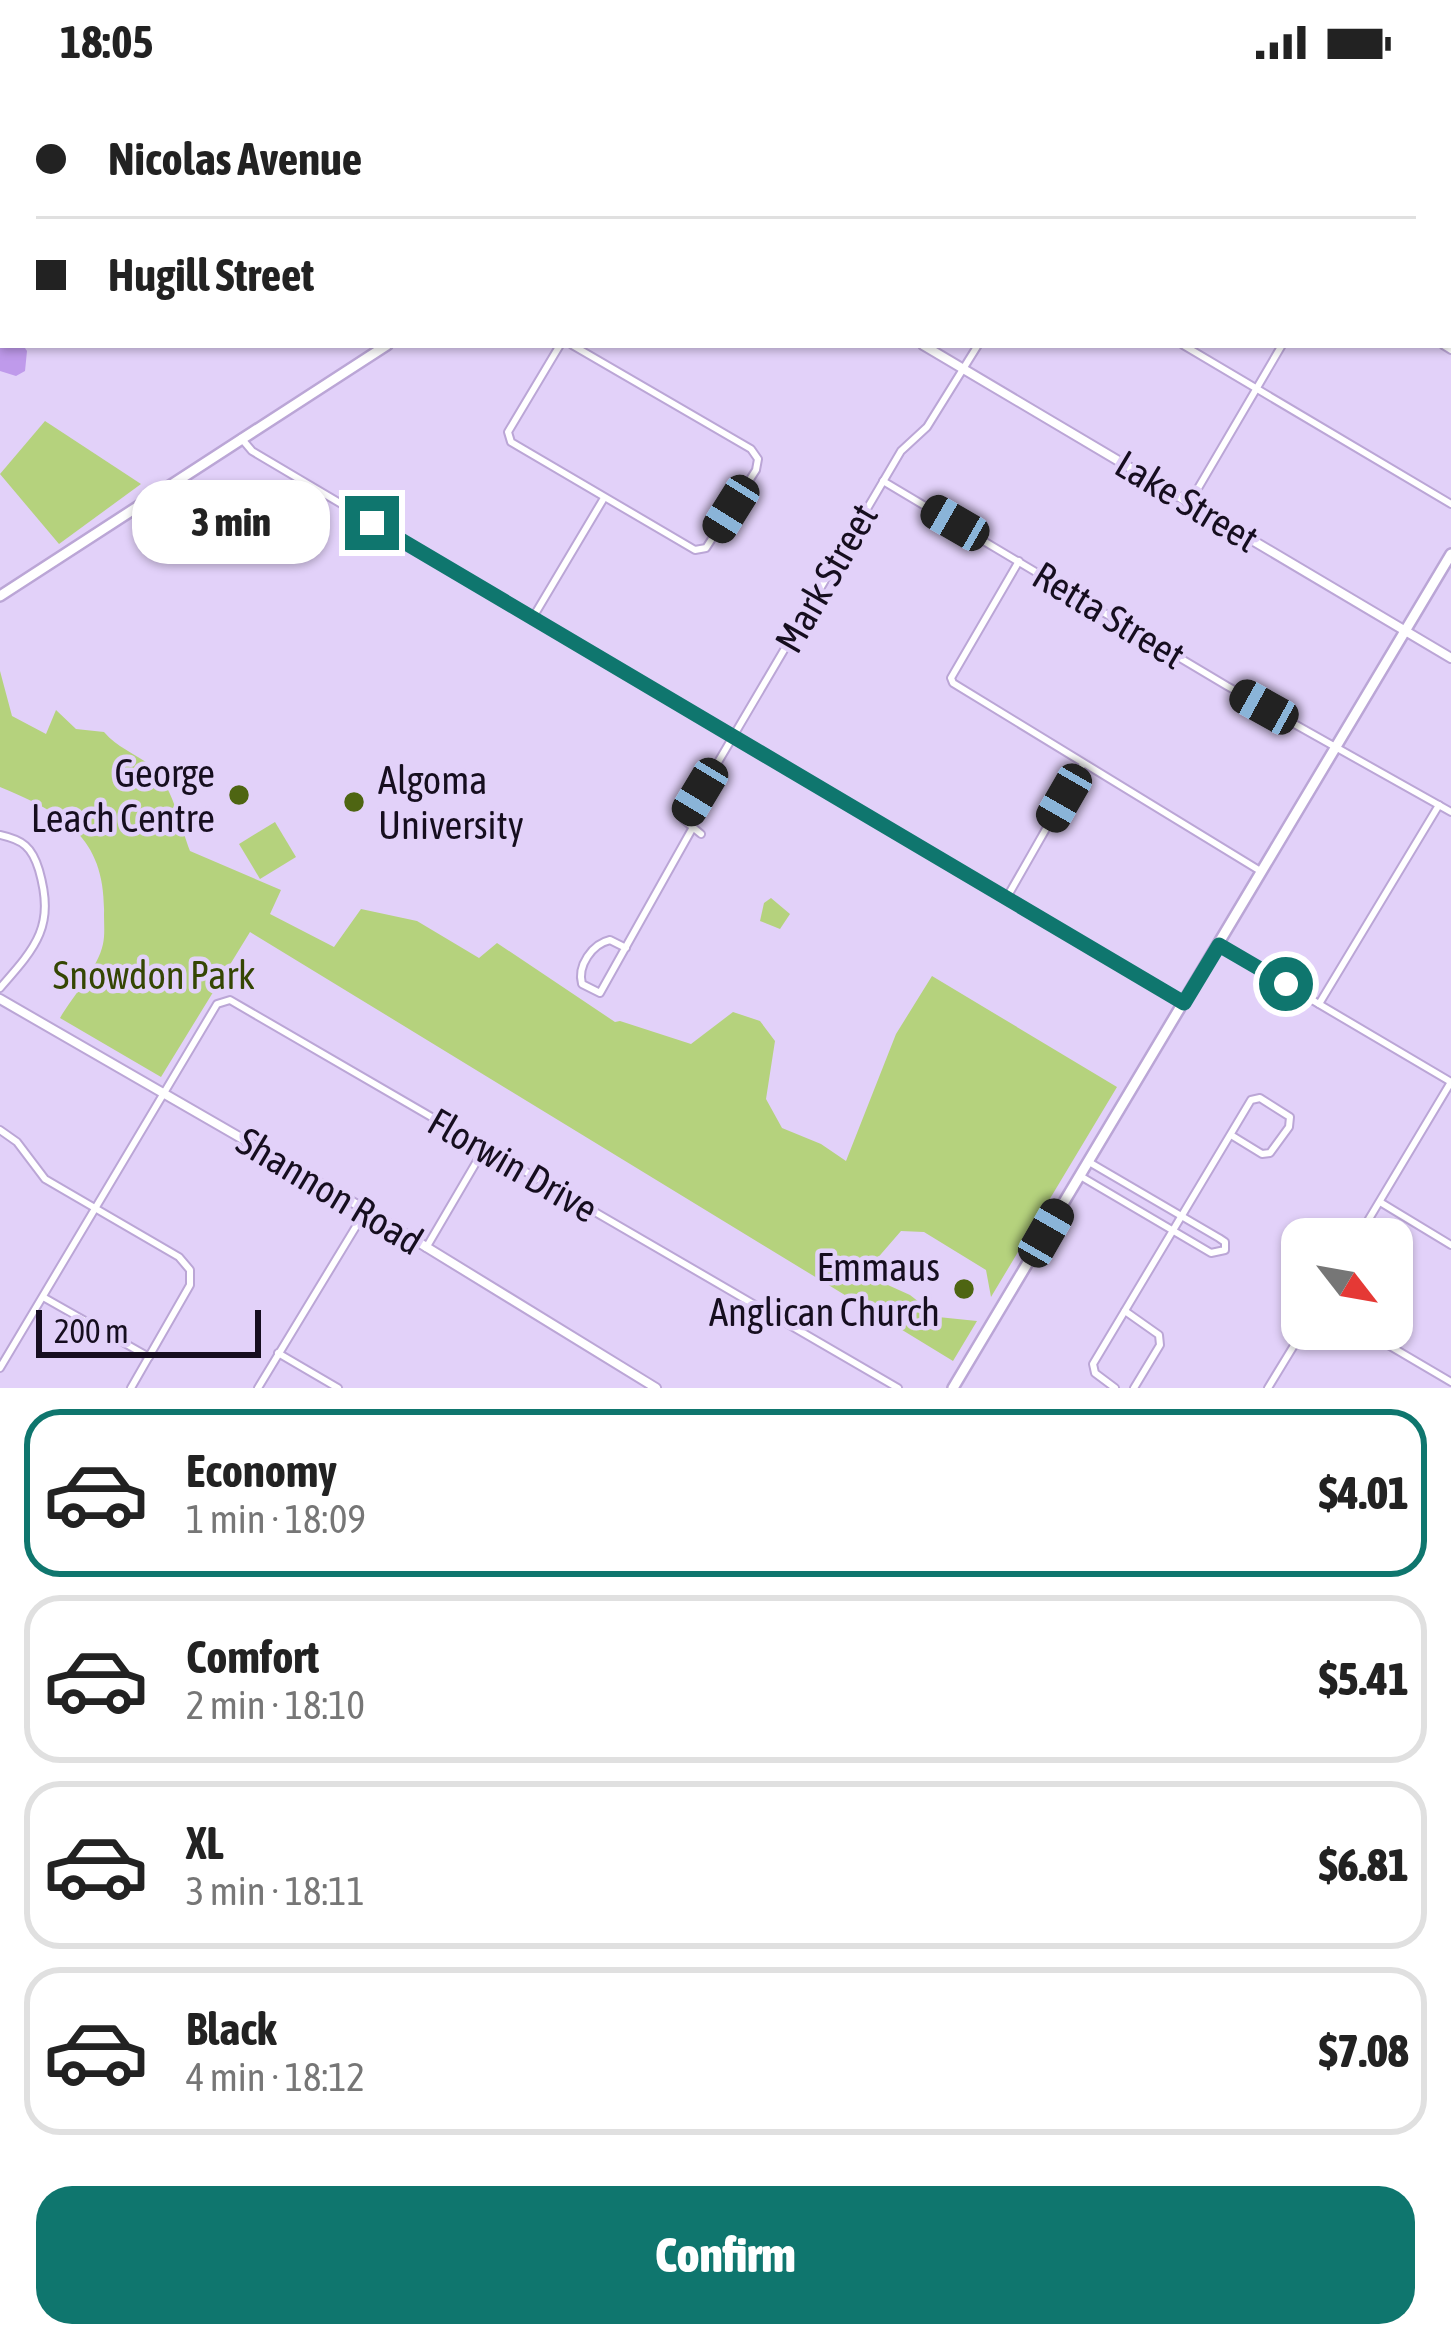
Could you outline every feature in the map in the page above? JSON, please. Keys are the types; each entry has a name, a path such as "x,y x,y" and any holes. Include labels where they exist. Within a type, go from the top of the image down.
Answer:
{"main road":[{"path":"0,596 382,348"},
{"path":"953,1388 1451,554"}],"street":[{"path":"558,348 508,431 511,442 695,550 706,548 756,470 758,459 752,449 577,348"},
{"name":"Lake Street","path":"928,348 1451,658"},
{"name":"Mark Street","path":"692,829 684,820 883,481 901,451 927,427 976,348"},
{"path":"1189,348 1451,504"},
{"path":"1190,502 1280,348"},
{"path":"241,438 252,451 532,619 1184,1003"},
{"name":"Retta Street","path":"883,481 1451,812"},
{"path":"532,619 604,498"},
{"path":"1018,561 951,678 956,687 1262,872"},
{"path":"1006,899 1083,764"},
{"path":"1319,1004 1438,805"},
{"path":"626,948 610,940 598,943 580,974 586,988 600,992 626,948 692,829 701,834"},
{"path":"0,835 23,842 34,853 48,903 37,940 0,988"},
{"path":"1219,945 1451,1082 1370,1218"},
{"name":"Shannon Road","path":"0,999 366,1210 656,1388"},
{"name":"Florwin Drive","path":"165,1094 217,1004 230,1000 898,1388"},
{"path":"0,1368 3,1355 165,1094"},
{"path":"1111,1387 1095,1373 1094,1364 1251,1100 1260,1098 1290,1117 1270,1153 1262,1154 1231,1136"},
{"path":"0,1130 17,1142 45,1179 179,1257 190,1270 190,1286 131,1388"},
{"path":"426,1248 484,1149"},
{"path":"1080,1176 1211,1253 1225,1250 1225,1242 1089,1162"},
{"path":"1379,1202 1451,1245"},
{"path":"258,1388 366,1210"},
{"path":"41,1296 149,1357"},
{"path":"1125,1311 1159,1335 1160,1346 1134,1388"},
{"path":"1268,1388 1291,1350"},
{"path":"1397,1350 1451,1382"},
{"path":"278,1353 338,1388"}],"green space":[{"path":"45,421 141,484 59,544 0,474"},
{"name":"Snowdon Park","path":"0,671 12,716 46,734 56,710 76,729 104,732 150,765 170,793 190,851 281,890 270,914 334,947 361,909 417,921 479,958 497,943 615,1022 691,1044 733,1012 760,1021 775,1041 766,1099 782,1128 821,1144 846,1161 896,1034 932,976 1117,1087 991,1297 986,1270 924,1232 901,1231 875,1261 879,1281 910,1295 938,1317 977,1321 953,1361 250,932 161,1077 60,1018 91,972 103,944 103,889 98,867 78,833 44,808 0,787"},
{"path":"275,822 296,857 260,879 239,844"},
{"path":"771,898 790,914 780,929 760,921 764,903"}],"shaded area":[{"path":"0,348 25,348 25,371 16,376 0,371"}],"place":[{"name":"George Leach Centre","path":"239,795"},
{"name":"Algoma University","path":"354,802"},
{"name":"Emmaus Anglican Church","path":"964,1289"}],"route":[{"path":"372,523 1184,1003 1219,945 1286,984"}]}
